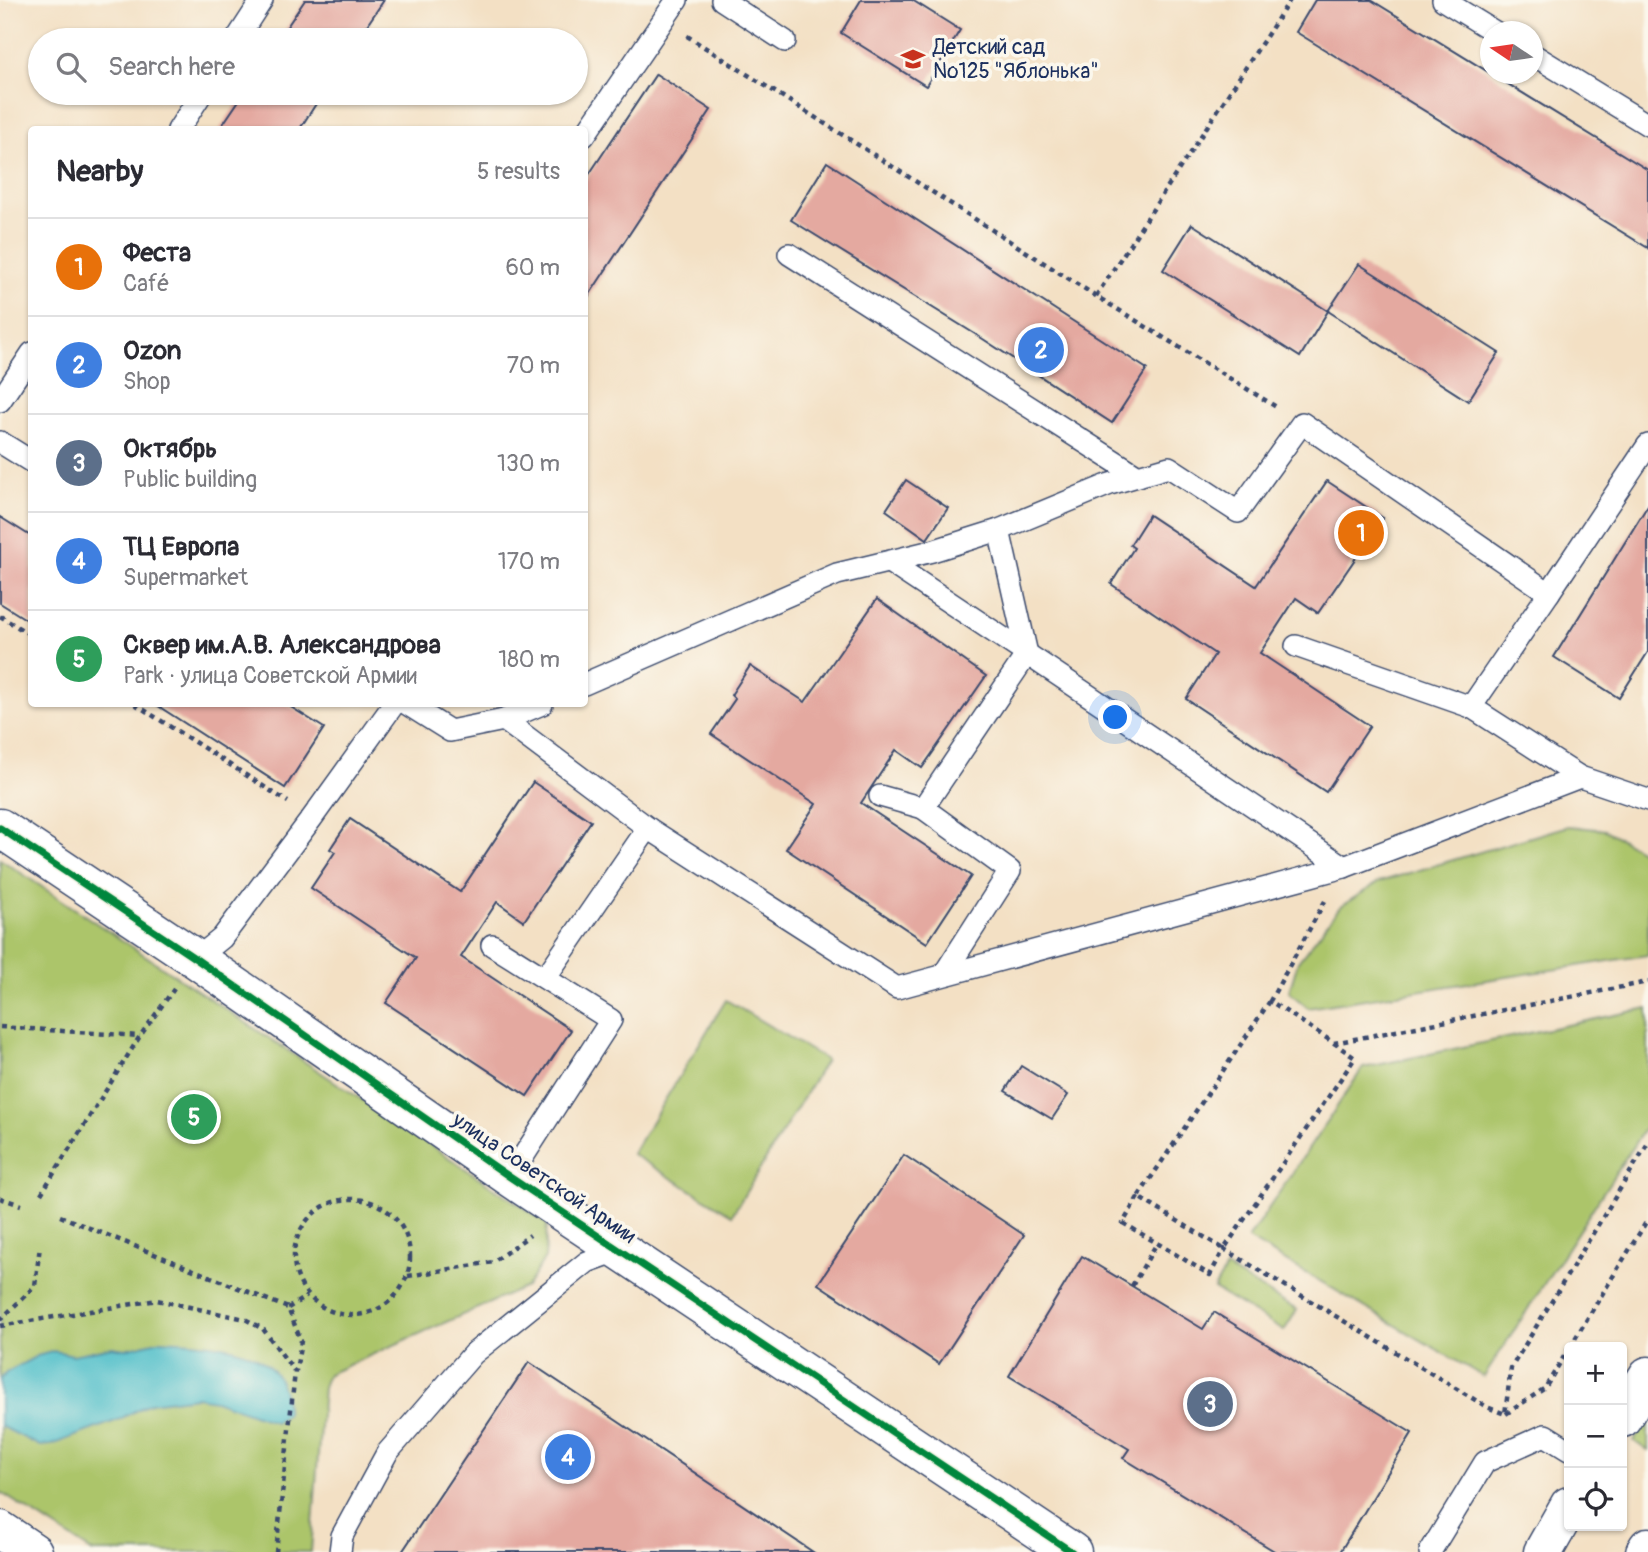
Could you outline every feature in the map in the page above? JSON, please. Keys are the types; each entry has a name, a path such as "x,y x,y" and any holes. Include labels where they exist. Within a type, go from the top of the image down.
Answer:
{"street":[{"name":"улица Советской Армии","path":"0,828 196,959 1051,1547"},
{"path":"1627,1410 1648,1376"},
{"path":"1543,1552 1564,1515"},
{"path":"0,1530 33,1552"},
{"path":"1645,1552 1648,1547"}],"lane":[{"path":"244,28 262,0"},
{"path":"588,130 677,0"},
{"path":"722,0 785,41"},
{"path":"1443,0 1480,23"},
{"path":"1543,61 1648,125"},
{"path":"181,126 194,105"},
{"path":"789,254 1138,476"},
{"path":"0,401 28,359"},
{"path":"588,682 837,574 932,551 999,530 1110,484 1169,467 1238,512 1302,423 1549,593"},
{"path":"0,442 28,460"},
{"path":"1471,707 1648,445"},
{"path":"923,808 1027,654 999,530"},
{"path":"889,562 1344,867"},
{"path":"1296,646 1471,707 1580,777 1648,799"},
{"path":"196,959 222,938 313,818 392,707"},
{"path":"412,707 450,731 504,720 535,707"},
{"path":"504,720 648,828 897,988 1344,867 1580,777"},
{"path":"880,796 923,808 1010,871 944,974"},
{"path":"545,978 648,828"},
{"path":"492,945 611,1020 510,1177"},
{"path":"340,1552 342,1536 387,1453 473,1354 587,1262 620,1250"},
{"path":"1430,1552 1485,1462 1545,1435 1564,1447"}],"path":[{"path":"1096,296 1290,0"},
{"path":"663,20 1096,296 1302,423"},
{"path":"0,616 28,634"},
{"path":"140,707 313,818"},
{"path":"1270,1001 1355,1058 1224,1250 1210,1275 1123,1223 1270,1001 1344,867"},
{"path":"41,1194 140,1036 196,959"},
{"path":"1334,1043 1648,982"},
{"path":"0,1027 140,1036"},
{"path":"1138,1197 1487,1407 1505,1415 1511,1368 1648,1143"},
{"path":"0,1198 21,1205"},
{"path":"361,1199 383,1207 399,1222 408,1242 408,1276 390,1302 372,1313 350,1316 326,1311 307,1296 295,1274 293,1249 302,1226 317,1209 338,1200 361,1199"},
{"path":"60,1216 288,1308 301,1341 295,1372 276,1552"},
{"path":"1574,1342 1648,1219"},
{"path":"408,1276 493,1262 539,1228"},
{"path":"1132,1286 1157,1243"},
{"path":"0,1320 35,1286 40,1246"},
{"path":"288,1308 307,1296"},
{"path":"0,1326 157,1300 245,1319 263,1329 295,1372"},
{"path":"1545,1388 1564,1358"}],"green space":[{"path":"1568,826 1605,830 1648,855 1648,955 1308,1008 1289,992 1298,962 1340,907 1379,882"},
{"path":"0,859 547,1223 545,1258 526,1287 328,1374 323,1387 311,1552 93,1552 0,1492"},
{"path":"726,1000 826,1060 732,1215 632,1154"},
{"path":"1648,1008 1648,1123 1484,1377 1248,1239 1363,1068"},
{"path":"1226,1268 1297,1310 1284,1331 1214,1289"},
{"path":"1648,1417 1648,1451 1634,1441"}],"water":[{"path":"162,1340 224,1346 262,1361 275,1373 284,1391 286,1414 275,1422 215,1400 196,1397 150,1403 118,1420 51,1445 40,1446 0,1426 0,1380 7,1372 37,1356 55,1351 73,1355 112,1347 125,1349"}],"building":[{"path":"305,0 384,0 365,28 286,28"},
{"name":"Детский сад №125 \"Яблонька\"","path":"861,0 912,0 960,30 926,86 841,33"},
{"path":"1315,0 1371,0 1480,67 1480,84 1508,84 1648,170 1648,248 1296,32"},
{"path":"656,74 711,110 588,297 588,176"},
{"path":"236,105 315,105 302,126 222,126"},
{"path":"827,162 1147,369 1112,423 791,220"},
{"path":"1192,224 1328,311 1300,357 1163,270"},
{"path":"1359,264 1499,353 1468,401 1328,311"},
{"path":"906,480 948,508 927,539 886,510"},
{"path":"1327,481 1383,518 1318,613 1296,598 1260,653 1370,726 1326,792 1186,699 1215,654 1111,584 1134,548 1130,545 1149,515 1256,586"},
{"path":"1648,505 1648,652 1619,698 1554,657"},
{"path":"0,517 28,534 28,620 0,603"},
{"path":"877,599 986,676 922,768 896,750 861,803 971,876 927,943 786,849 816,804 711,734 735,699 731,695 750,666 805,702"},
{"path":"160,707 291,707 324,728 285,788"},
{"path":"533,782 591,821 524,921 497,902 461,957 571,1030 527,1096 386,1003 416,958 311,888 335,852 330,849 350,819 460,892"},
{"path":"1021,1066 1068,1095 1052,1119 1005,1091"},
{"path":"904,1155 1024,1235 939,1364 818,1284"},
{"path":"1082,1256 1203,1329 1214,1312 1412,1433 1340,1552 1276,1552 1123,1458 1129,1449 1009,1376"},
{"path":"529,1362 813,1552 402,1552"}],"cycle path":[{"path":"0,828 196,959 510,1177 1072,1552"}],"place":[{"name":"Детский сад №125 \"Яблонька\"","path":"913,59"},
{"name":"Ozon","path":"1041,350"},
{"name":"Феста","path":"1361,533"},
{"name":"Сквер им.А.В. Александрова","path":"194,1117"},
{"name":"Октябрь","path":"1210,1404"},
{"name":"ТЦ Европа","path":"568,1457"}]}
